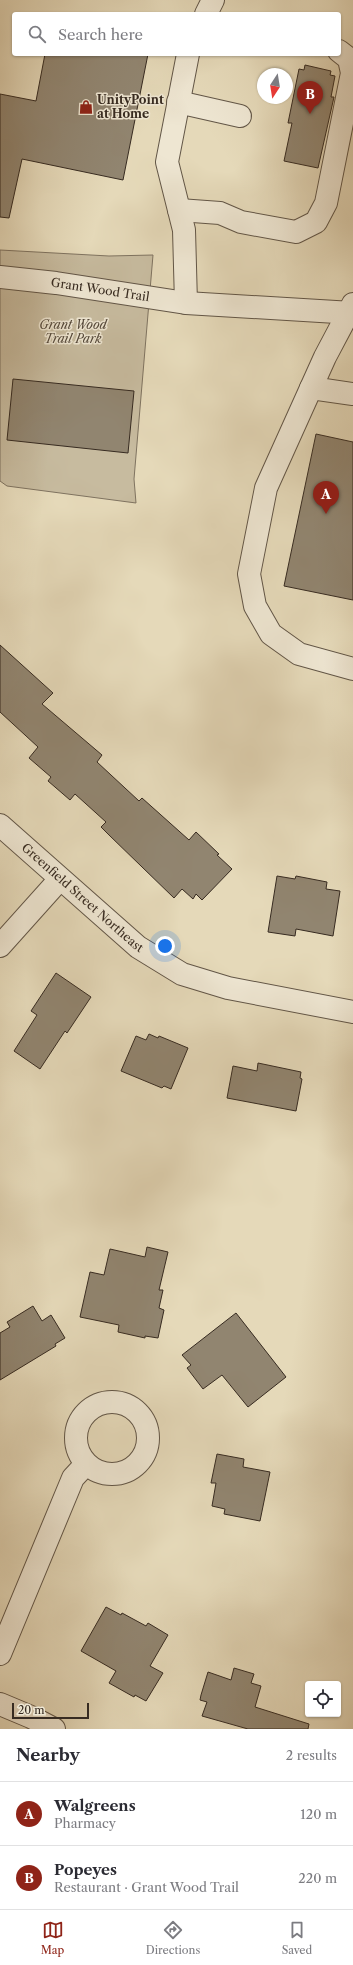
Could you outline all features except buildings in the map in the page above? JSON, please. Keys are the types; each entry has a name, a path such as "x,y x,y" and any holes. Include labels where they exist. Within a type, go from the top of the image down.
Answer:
{"street":[{"path":"207,12 213,0"},
{"path":"179,210 221,206 241,222 296,232 316,222 326,203 352,73 349,59 341,53"},
{"path":"188,56 167,162 184,230 193,303"},
{"path":"178,102 240,116"},
{"name":"Grant Wood Trail","path":"0,277 56,282 193,303 352,310"},
{"path":"352,310 325,357 266,488 249,574 256,606 271,634 299,654 353,669"},
{"path":"311,388 353,394"},
{"name":"Greenfield Street Northeast","path":"0,825 138,947 182,974 228,988 353,1012"},
{"path":"0,946 60,879"},
{"path":"0,1654 73,1478 86,1464"},
{"path":"0,1704 31,1717 54,1729"}],"green space":[{"name":"Grant Wood Trail Park","path":"0,250 109,256 153,255 134,479 136,503 7,486 0,481"}],"place":[{"name":"UnityPoint at Home","path":"86,107"},
{"name":"Popeyes","path":"310,114"},
{"name":"Walgreens","path":"326,514"}]}
